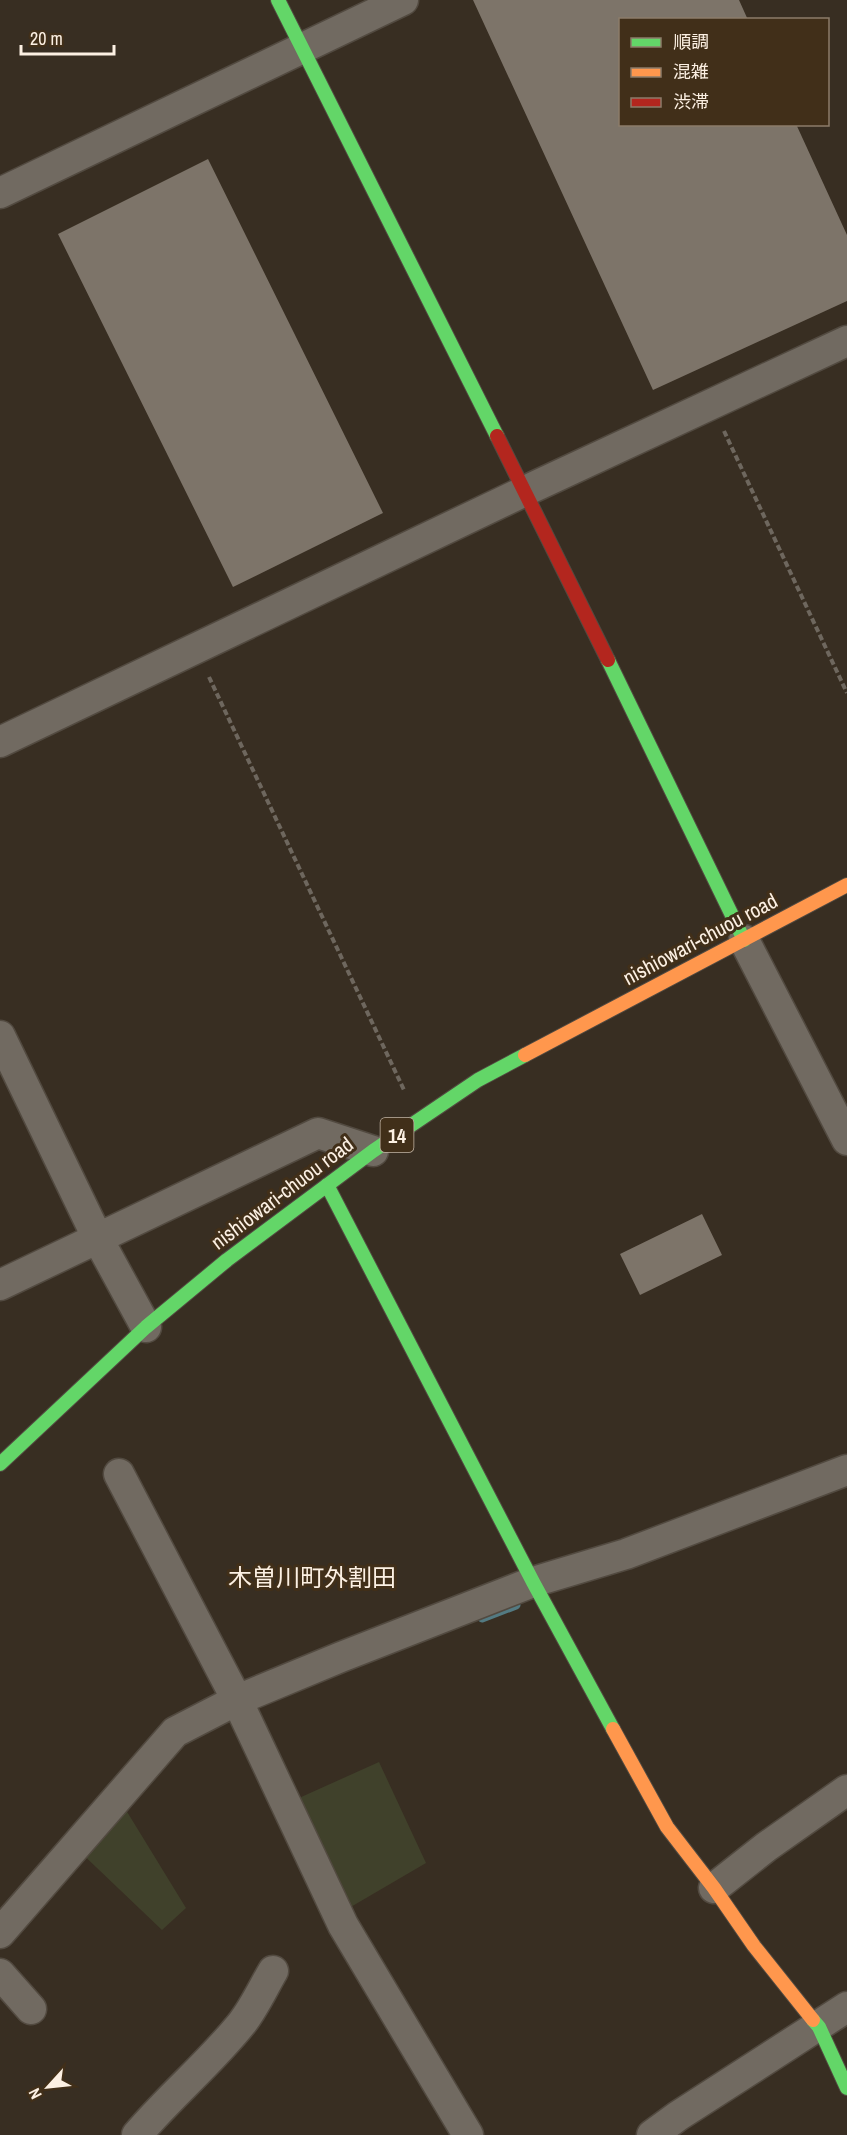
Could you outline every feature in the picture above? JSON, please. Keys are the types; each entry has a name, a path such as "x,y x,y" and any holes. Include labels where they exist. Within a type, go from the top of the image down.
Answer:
{"street":[{"path":"278,0 525,490 744,940 847,1140"},
{"path":"0,193 403,0"},
{"path":"0,742 525,490 847,341"},
{"name":"nishiowari-chuou road","path":"0,1464 146,1328 227,1260 373,1151 478,1080 847,885"},
{"path":"0,1036 98,1239 146,1328"},
{"path":"0,1285 318,1133 373,1151"},
{"path":"327,1185 533,1582 667,1827 714,1888 754,1946 819,2027 847,2088"},
{"path":"0,1933 175,1732 237,1700 533,1582 626,1554 847,1470"},
{"path":"119,1474 237,1700 343,1924 468,2135"},
{"path":"714,1888 766,1847 847,1790"},
{"path":"137,2135 157,2111 212,2058 244,2021 273,1971"},
{"path":"0,1974 31,2009"},
{"path":"652,2135 847,2007"}],"path":[{"path":"711,404 847,693"},
{"path":"195,647 418,1121"}],"green space":[{"path":"379,1762 426,1863 349,1908 299,1798"},
{"path":"118,1797 186,1908 162,1930 75,1847"}],"building":[{"path":"473,0 739,0 747,18 619,18 619,126 797,126 847,235 847,301 653,390"},
{"path":"208,159 383,513 233,587 58,234"},
{"path":"702,1214 722,1255 640,1295 620,1254"}],"waterway":[{"path":"482,1618 516,1605"}],"traffic: fast":[{"path":"278,0 497,436"},
{"path":"608,660 744,940"},
{"path":"0,1464 146,1327 227,1260 373,1151 478,1080 525,1055"},
{"path":"327,1185 533,1582 613,1729"},
{"path":"813,2020 819,2027 847,2088"}],"traffic: slow":[{"path":"525,1055 847,885"},
{"path":"613,1729 667,1827 714,1888 754,1946 813,2020"}],"traffic: jam":[{"path":"497,436 608,660"}],"district":[{"name":"木曽川町外割田","path":"312,1577"}]}
